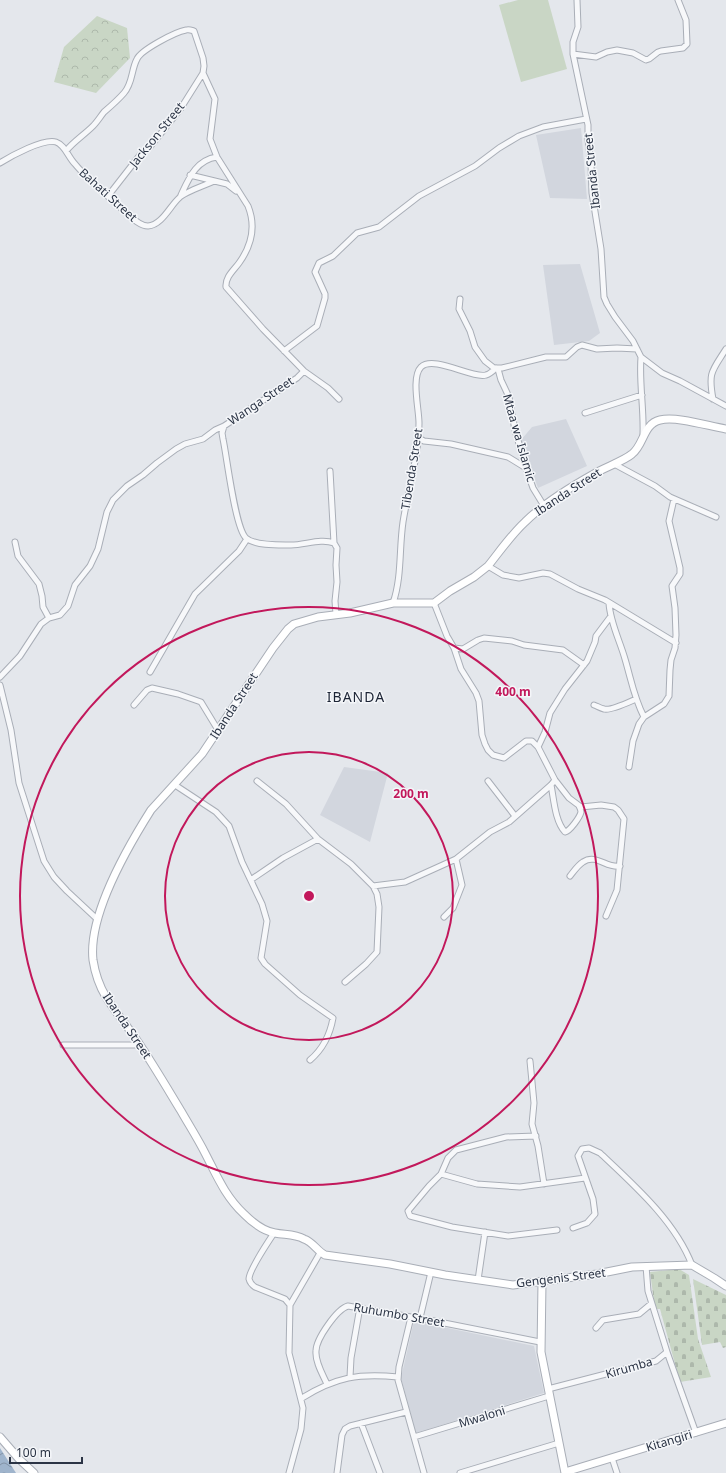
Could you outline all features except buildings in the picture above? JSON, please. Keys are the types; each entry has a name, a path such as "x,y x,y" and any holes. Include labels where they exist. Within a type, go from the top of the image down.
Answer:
{"street":[{"name":"Ibanda Street","path":"578,0 578,27 573,42 573,54 586,119 591,164 592,193 601,249 604,297 610,310 628,334 642,357 662,373 726,406"},
{"path":"573,54 596,57 607,52 617,50 633,53 646,60 661,51 683,48 687,44 686,20 678,0"},
{"name":"Wanga Street","path":"0,677 20,656 41,624 49,618 60,615 68,606 75,585 90,566 98,549 109,508 118,494 176,449 185,444 203,439 297,378 304,371 263,329 226,287 227,278 246,253 251,238 252,215 218,157 210,136 213,126 215,99 204,73 203,58 194,31 186,29 172,35 139,55 133,67 132,79 126,91 93,126 70,145 66,151"},
{"name":"Jackson Street","path":"108,196 140,155 149,148 181,108 204,73"},
{"path":"284,351 317,326 319,322 325,298 324,289 315,272 319,263 333,256 357,233 379,227 419,196 475,166 499,148 519,136 543,127 586,119"},
{"path":"0,163 17,153 49,141 54,141 62,145 66,151"},
{"name":"Bahati Street","path":"66,151 80,170 108,196 136,221 150,226 159,222 181,196 214,181"},
{"path":"181,196 190,175 205,161 210,158 218,157"},
{"path":"190,175 227,184 240,195"},
{"path":"460,299 459,309 470,331 475,347 490,366 497,369 546,357 566,357 569,356 577,347 582,345 597,349 637,349"},
{"path":"713,399 710,382 712,371 726,349"},
{"path":"642,357 640,376 643,434"},
{"name":"Tibenda Street","path":"393,603 398,584 403,523 418,438 419,423 416,377 418,371 422,366 428,364 442,365 482,376 497,369"},
{"name":"Mtaa wa Islamic","path":"497,369 500,380 509,397 514,430 526,468 533,488 544,506"},
{"path":"304,371 328,388 339,399"},
{"path":"585,413 642,395"},
{"name":"Ibanda Street","path":"274,1233 254,1223 237,1207 224,1191 190,1125 140,1045 106,997 99,981 93,961 93,945 97,919 123,856 151,810 202,754 273,648 288,629 294,624 307,620 336,614 350,613 393,603 434,603 488,566 525,522 544,506 592,474 632,455 640,443 643,434 654,423 660,420 726,428"},
{"path":"224,426 222,433 232,492 242,532 247,539 276,545 297,545 325,541 334,543"},
{"path":"418,438 424,441 451,444 508,457 526,468"},
{"path":"615,463 655,486 674,499 716,517"},
{"path":"330,471 334,543 337,548 336,614"},
{"path":"629,766 635,733 644,718 664,704 669,696 670,670 676,642 676,613 672,586 680,574 669,520 674,499"},
{"path":"150,672 195,594 239,551 247,539"},
{"path":"15,542 18,556 39,584 43,607 49,618"},
{"path":"488,566 503,575 519,578 543,573 550,574 578,589 605,600 676,642"},
{"path":"434,603 447,636 454,648 464,676 476,693 479,701 482,735 488,750 504,758 526,741 532,741 538,747 555,780 569,798 579,806 614,807 624,819 617,890 606,916"},
{"path":"609,603 611,616 636,699 644,718"},
{"path":"538,747 545,732 550,713 565,689 584,665 592,649 596,636 611,616"},
{"path":"454,648 463,648 484,638 512,641 524,645 563,650 584,665"},
{"path":"0,685 11,730 18,783 44,861 54,877 97,919"},
{"path":"134,705 147,690 152,688 173,692 201,702 218,730"},
{"path":"594,705 608,709 636,699"},
{"path":"373,886 405,882 456,859 490,832 503,826 555,780"},
{"path":"488,781 515,816"},
{"path":"257,782 286,804 318,839 351,864 373,886 377,894 379,907 376,952 366,964 345,982"},
{"path":"175,785 216,812 229,826 242,862 252,879 267,921 267,930 261,958 265,964 300,995 332,1018 329,1033 320,1051 310,1060"},
{"path":"551,785 558,817 565,832 570,830 580,816 581,811 579,806"},
{"path":"252,879 283,858 318,839"},
{"path":"444,917 453,908 462,885 456,859"},
{"path":"570,876 588,860 599,860 614,867 620,866"},
{"path":"63,1045 140,1045"},
{"path":"530,1061 534,1104 532,1124 536,1136 544,1184"},
{"path":"536,1136 506,1137 456,1150 448,1158 441,1174 420,1195 408,1211 408,1214 410,1216 452,1227 508,1236 557,1230"},
{"path":"573,1228 587,1223 594,1217 595,1214 593,1200 578,1156 582,1149 589,1148 600,1153 659,1212 681,1241 692,1265 726,1286"},
{"path":"441,1174 477,1184 520,1187 585,1178"},
{"path":"478,1280 485,1232"},
{"path":"289,1473 299,1440 303,1420 302,1398 289,1353 290,1305 320,1253 304,1238 294,1235 274,1233 252,1271 249,1280 255,1287 285,1299 290,1305"},
{"name":"Gengenis Street","path":"320,1253 513,1285 615,1271 632,1267 692,1265"},
{"name":"Kirumba","path":"549,1393 656,1361 667,1352 651,1304 648,1291 646,1266"},
{"path":"420,1318 431,1272"},
{"path":"542,1282 540,1342 564,1473"},
{"path":"596,1328 603,1320 640,1314 651,1304"},
{"name":"Ruhumbo Street","path":"327,1384 317,1358 316,1347 338,1312 348,1306 420,1318 540,1342"},
{"path":"350,1377 351,1358 360,1307"},
{"path":"411,1317 398,1376 406,1412 424,1473"},
{"path":"667,1352 696,1433"},
{"path":"302,1398 327,1384 350,1377 381,1375 398,1376"},
{"name":"Mwaloni","path":"414,1437 549,1393"},
{"path":"337,1473 342,1432 346,1428 406,1412"},
{"path":"361,1423 380,1473"},
{"name":"Kitangiri","path":"564,1473 726,1423"},
{"path":"0,1437 34,1473"},
{"path":"460,1473 559,1443"},
{"path":"612,1458 617,1473"}],"shaded area":[{"path":"581,128 587,199 550,198 536,135"},
{"path":"580,264 600,333 589,341 554,345 543,265"},
{"path":"566,419 587,466 538,488 521,440 532,427"},
{"path":"344,767 388,773 370,842 320,815"},
{"path":"414,1321 534,1346 544,1393 416,1433 401,1378"}],"green space":[{"path":"518,0 548,0 567,69 521,82 499,5"},
{"path":"97,16 127,28 130,58 96,93 54,82 64,47"},
{"path":"679,1269 689,1275 698,1339 711,1377 680,1382 660,1309 655,1309 650,1272"},
{"path":"693,1279 726,1295 726,1347 723,1348 720,1342 702,1345"}],"water":[{"path":"0,1448 16,1473 0,1473"}],"district":[{"name":"IBANDA","path":"356,697"}]}
